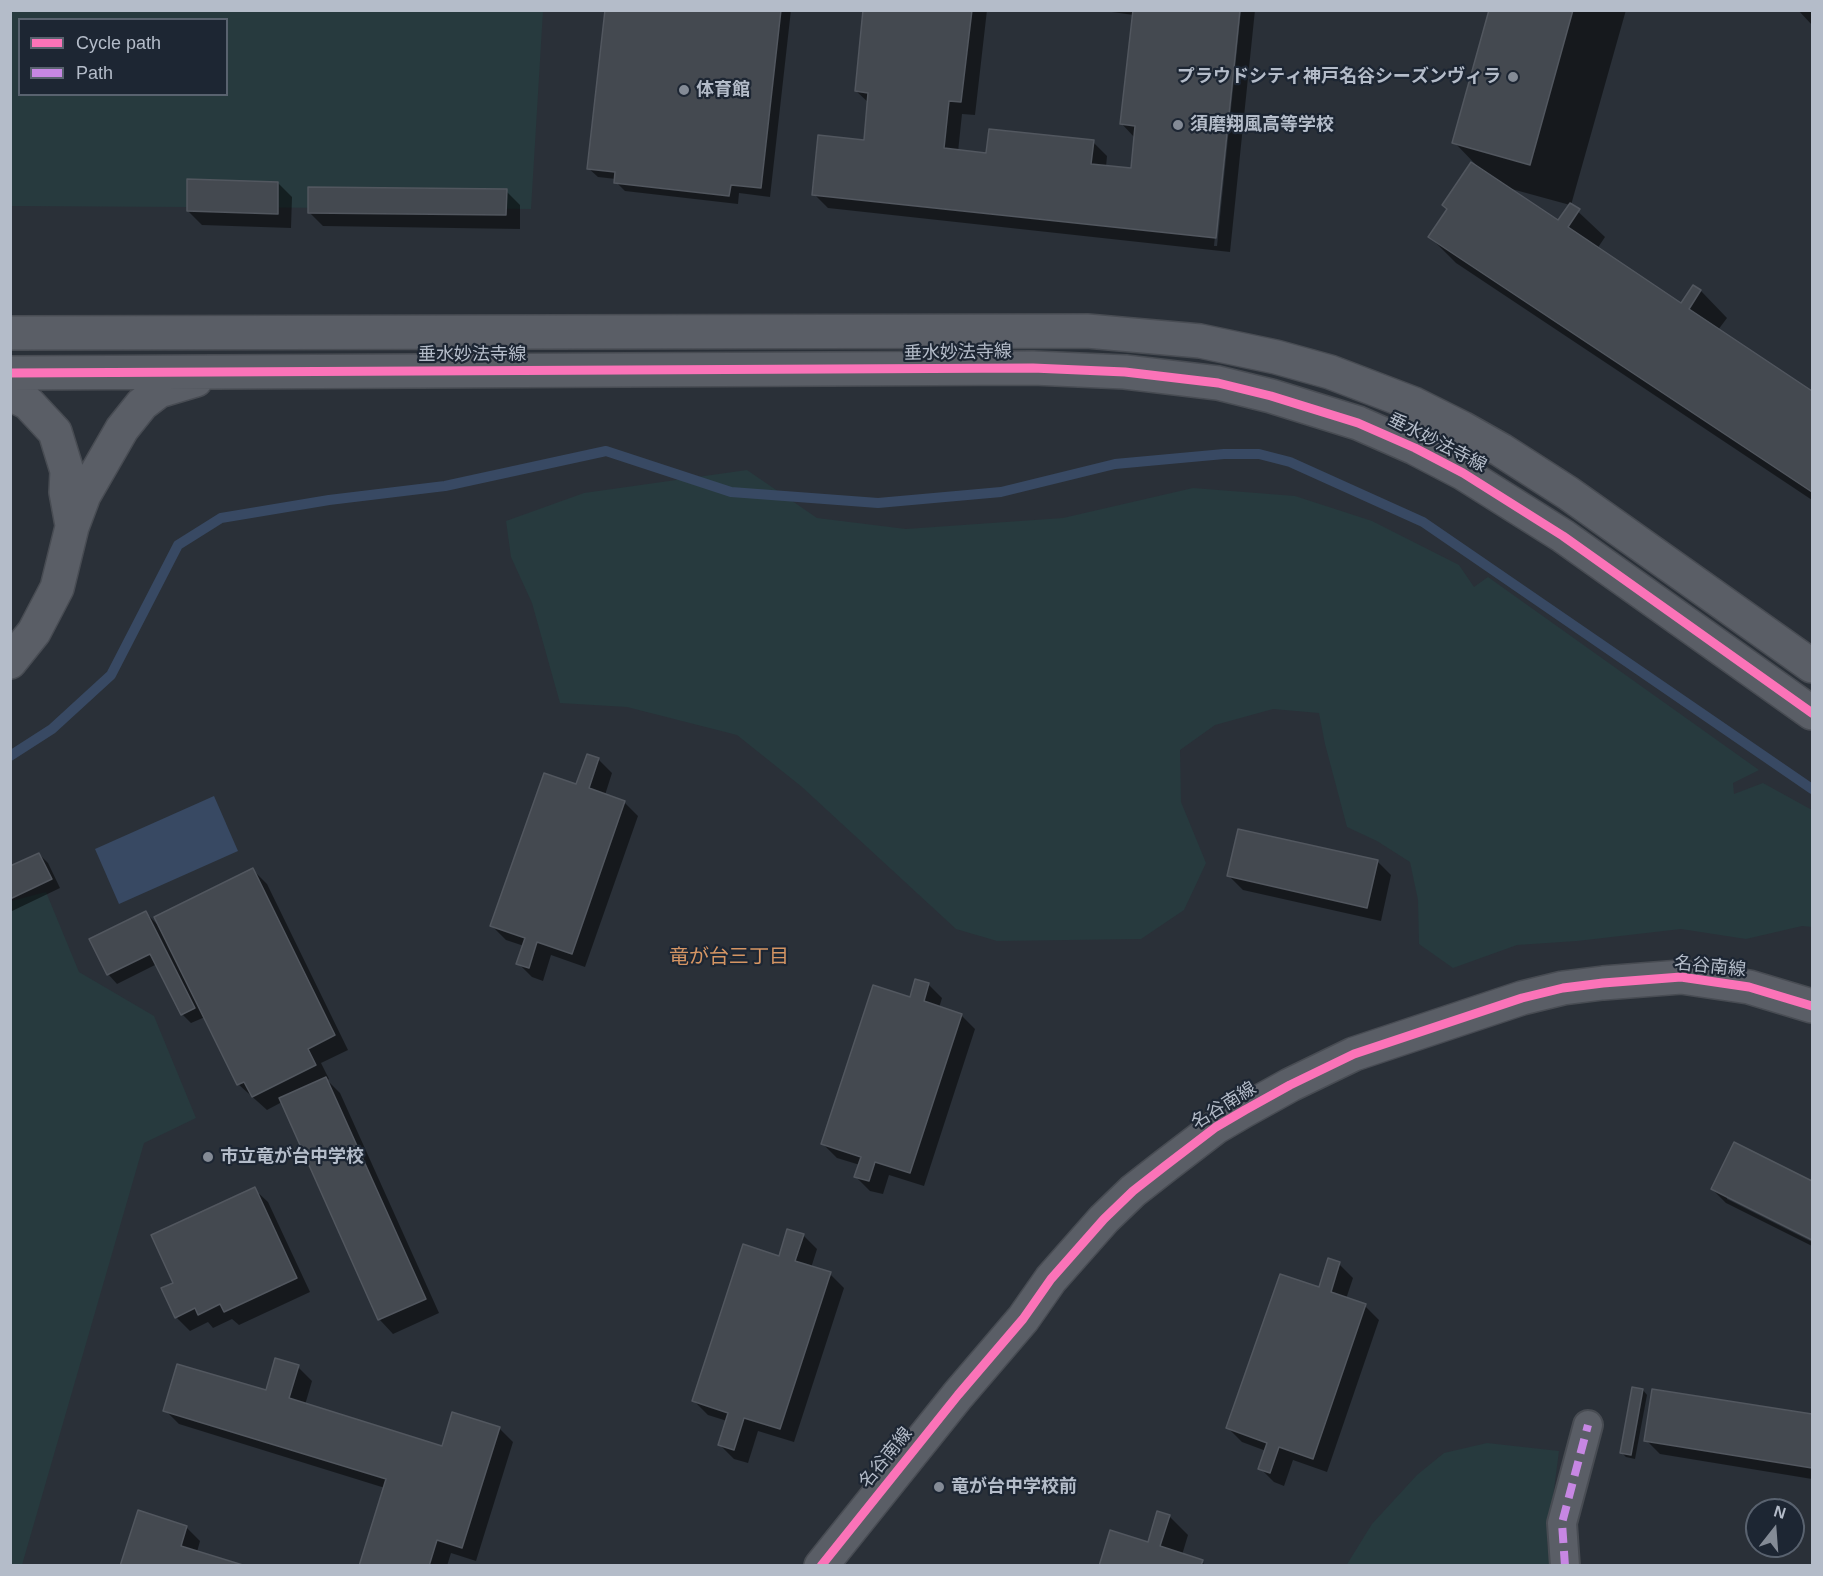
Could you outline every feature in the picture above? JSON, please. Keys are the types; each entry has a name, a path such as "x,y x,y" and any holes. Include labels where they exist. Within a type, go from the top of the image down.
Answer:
{"street":[{"name":"垂水妙法寺線","path":"10,333 1074,331 1200,341 1276,357 1330,372 1414,404 1462,428 1568,493 1812,666"},
{"name":"垂水妙法寺線","path":"10,373 1034,368 1125,372 1218,384 1271,396 1358,423 1415,448 1462,473 1563,536 1812,713"},
{"path":"10,662 34,632 57,588 72,527 84,495 122,429 142,404 159,391 223,372"},
{"path":"10,394 28,404 55,432 67,471 66,492 72,527"},
{"name":"名谷南線","path":"821,1566 1023,1318 1052,1279 1104,1219 1133,1191 1165,1166 1216,1127 1245,1110 1354,1054 1522,998 1563,988 1603,982 1680,977 1749,987 1812,1006"},
{"path":"1565,1566 1562,1523 1588,1425"}],"green space":[{"path":"11,11 543,11 531,209 11,206"},
{"path":"747,470 817,518 906,529 1063,518 1193,488 1295,496 1372,521 1459,565 1474,587 1488,577 1759,770 1733,783 1734,794 1763,783 1812,810 1812,927 1802,926 1746,939 1681,929 1577,941 1517,945 1453,968 1419,944 1418,900 1410,862 1377,841 1347,827 1319,713 1273,709 1215,725 1180,750 1181,802 1206,863 1184,910 1141,939 997,941 956,929 802,787 737,735 627,707 560,703 532,603 511,557 506,521 584,493"},
{"path":"46,892 79,972 154,1016 196,1118 144,1143 22,1565 11,1565 11,901"},
{"path":"1487,1443 1559,1451 1547,1543 1550,1565 1346,1566 1372,1524 1417,1475 1444,1453"}],"water":[{"path":"214,796 238,851 119,904 95,849"}],"building":[{"name":"体育館","path":"605,10 781,10 761,188 731,185 729,196 614,183 615,172 587,169"},
{"name":"須磨翔風高等学校","path":"863,10 972,10 961,102 949,101 944,148 986,153 989,129 1094,140 1091,164 1131,168 1135,126 1120,124 1133,10 1240,10 1216,238 812,195 818,135 864,140 868,93 855,91"},
{"name":"プラウドシティ神戸名谷シーズンヴィラ","path":"1489,10 1573,10 1530,165 1452,143"},
{"path":"1471,162 1558,220 1570,203 1580,209 1568,227 1681,303 1693,285 1701,290 1689,309 1812,391 1812,492 1428,237 1447,209 1442,205"},
{"path":"187,179 278,182 278,214 187,211"},
{"path":"308,187 507,189 506,215 308,213"},
{"path":"587,754 599,758 589,788 625,801 572,954 537,942 529,968 516,964 525,938 490,926 544,773 576,784"},
{"path":"1238,829 1378,860 1367,908 1227,876"},
{"path":"39,853 52,879 10,899 10,866"},
{"path":"253,868 335,1035 308,1049 316,1065 252,1097 244,1082 237,1085 154,917"},
{"path":"146,911 195,1008 181,1015 150,954 107,975 89,939"},
{"path":"915,979 929,983 924,1001 962,1014 910,1173 875,1162 869,1181 854,1177 861,1157 821,1144 873,985 910,997"},
{"path":"326,1077 426,1299 378,1320 279,1098"},
{"path":"1734,1142 1812,1181 1812,1240 1711,1189"},
{"path":"255,1187 297,1278 224,1312 220,1304 198,1315 195,1308 175,1318 161,1288 173,1283 151,1235"},
{"path":"787,1229 804,1234 795,1261 831,1272 780,1429 744,1418 734,1450 718,1445 728,1413 692,1401 743,1244 779,1256"},
{"path":"1328,1258 1340,1262 1331,1292 1366,1304 1313,1459 1279,1447 1270,1473 1258,1469 1267,1443 1226,1428 1280,1274 1319,1287"},
{"path":"275,1358 299,1365 289,1398 442,1446 452,1412 500,1427 462,1548 437,1540 429,1566 359,1566 386,1479 163,1411 177,1364 266,1390"},
{"path":"1632,1387 1643,1389 1631,1455 1620,1453"},
{"path":"1652,1389 1812,1414 1812,1468 1644,1441"},
{"path":"138,1510 187,1526 181,1546 246,1566 120,1566"},
{"path":"1157,1511 1170,1515 1160,1546 1203,1560 1201,1566 1099,1566 1110,1530 1148,1542"}],"waterway":[{"path":"10,756 52,729 111,675 178,545 221,518 329,500 445,486 606,451 731,492 878,503 1001,492 1115,464 1224,454 1259,454 1290,462 1423,522 1812,789"}],"marked path":[{"path":"1565,1566 1562,1523 1588,1425"}],"cycle path":[{"path":"10,373 1033,368 1125,372 1218,383 1271,396 1358,423 1415,448 1463,473 1563,536 1812,713"},
{"path":"821,1566 958,1395 1023,1319 1051,1279 1104,1219 1133,1191 1165,1166 1216,1127 1245,1110 1354,1054 1522,998 1563,988 1681,977 1749,987 1812,1006"}],"place":[{"name":"プラウドシティ神戸名谷シーズンヴィラ","path":"1513,77"},
{"name":"体育館","path":"684,90"},
{"name":"須磨翔風高等学校","path":"1178,125"},
{"name":"市立竜が台中学校","path":"208,1157"},
{"name":"竜が台中学校前","path":"939,1487"}],"district":[{"name":"竜が台三丁目","path":"729,957"}]}
